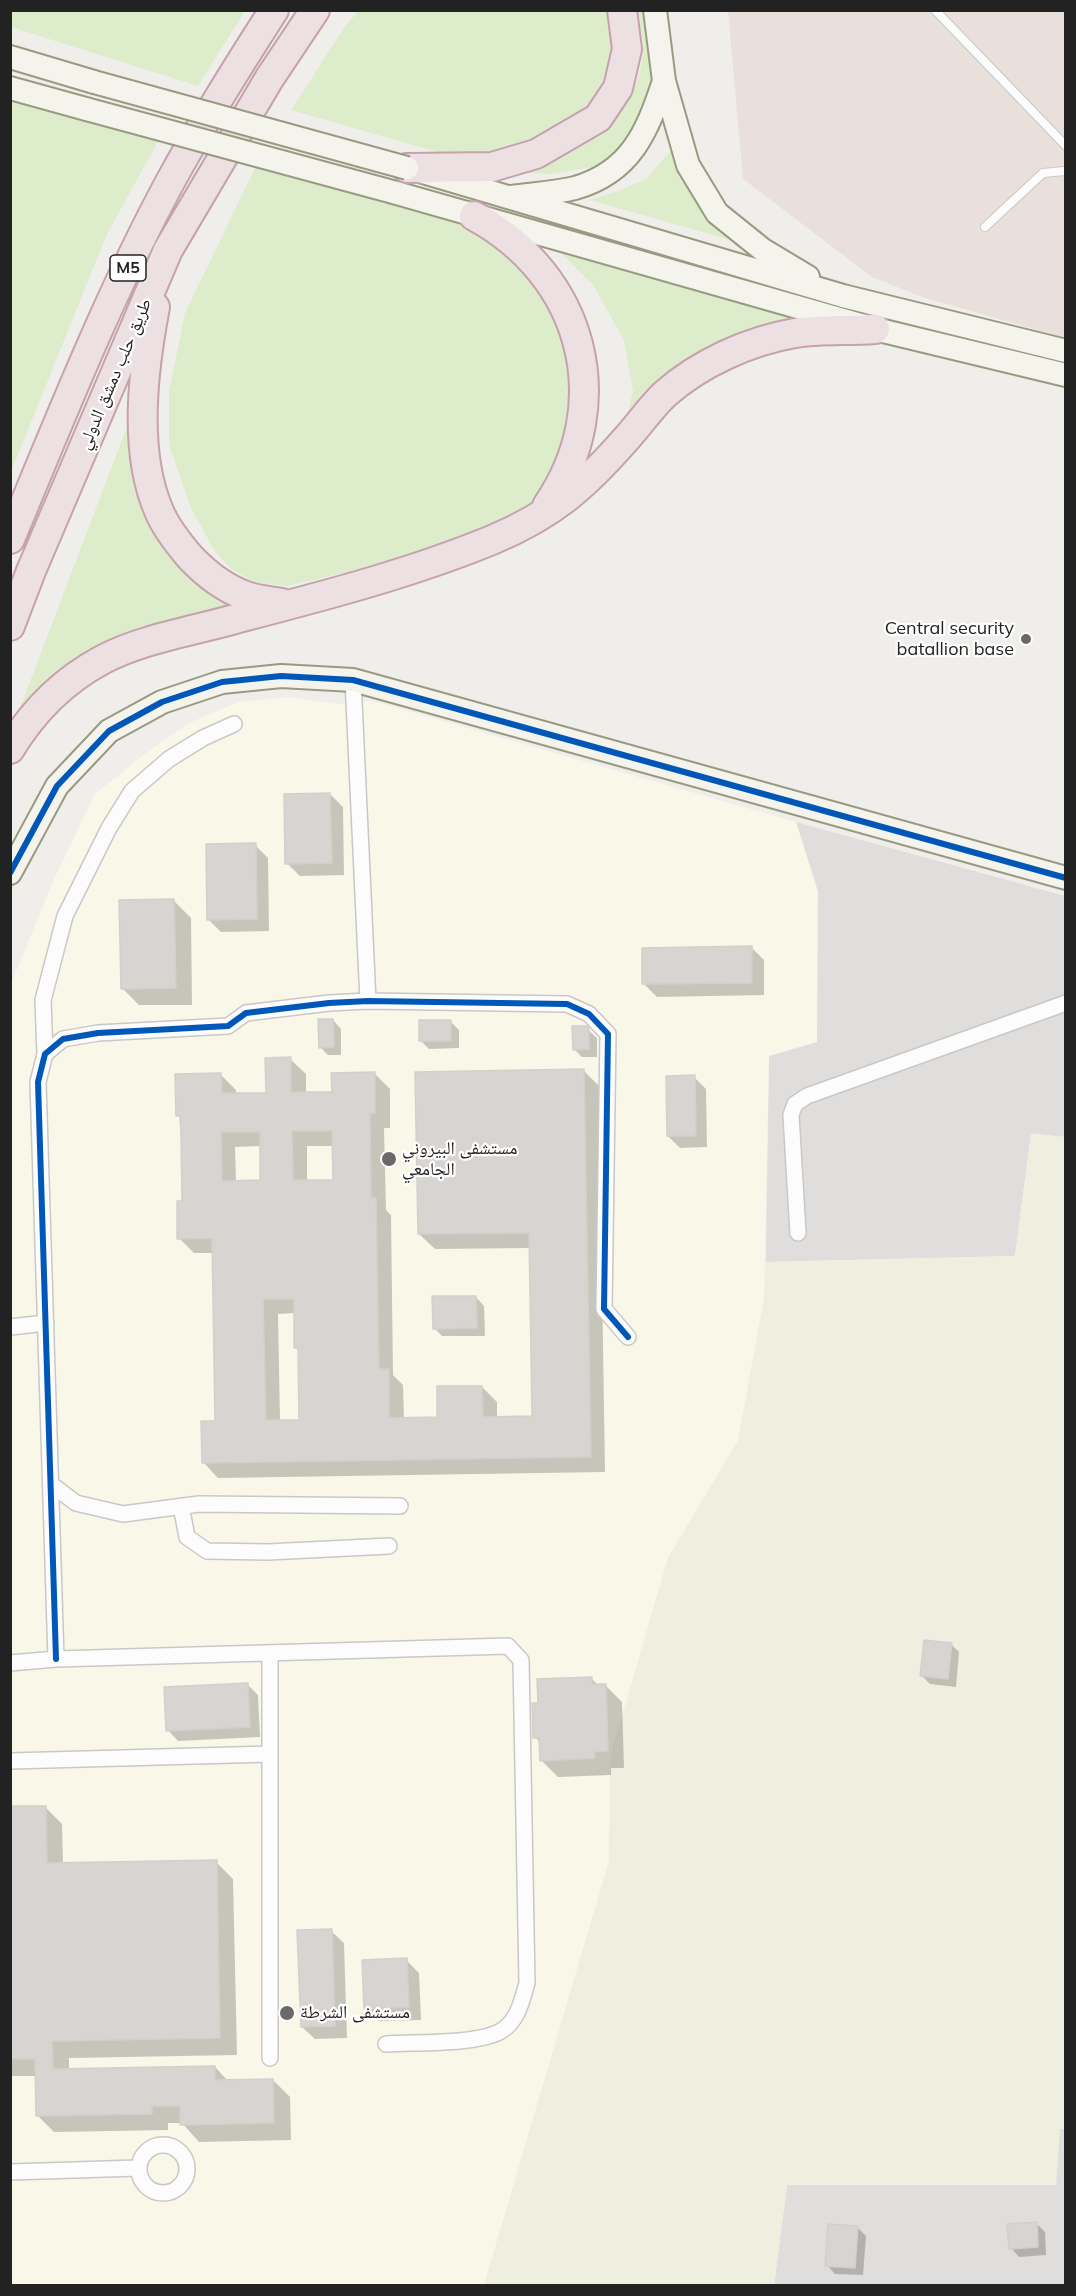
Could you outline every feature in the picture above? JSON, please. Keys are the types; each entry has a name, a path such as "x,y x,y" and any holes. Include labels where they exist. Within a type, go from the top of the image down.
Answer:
{"highway":[{"name":"طريق حلب دمشق الدولي","path":"10,539 65,406 139,243 171,181 240,62 274,10"},
{"name":"طريق حلب دمشق الدولي","path":"10,626 31,571 168,250 269,79 315,10"},
{"path":"400,180 492,167 536,154 598,118 618,88 627,49 622,10"},
{"path":"474,216 493,226 518,246 553,285 572,323 583,364 584,407 576,448 559,487 534,521"},
{"path":"168,250 152,322 147,358 143,424 144,454 159,511 181,547 213,578 247,597 292,604"},
{"path":"10,749 34,714 49,698 84,670 105,658 142,644 416,569 534,521 565,502 594,474 664,395 714,362 754,344 797,333 874,329"}],"main road":[{"path":"655,10 664,81 688,165 717,213 763,250 843,296"},
{"path":"10,57 400,180 474,216 874,329 1065,375"},
{"path":"505,198 575,188 611,172 634,151 652,120 664,81"},
{"path":"10,88 86,109 400,180 505,198 843,296 1065,351"},
{"path":"10,873 57,786 109,731 162,702 222,682 281,676 353,680 1065,878"}],"street":[{"path":"353,680 368,1001"},
{"path":"56,1659 38,1082 45,1054 43,1000 64,916 109,828 132,791 162,765 203,738 234,724"},
{"path":"45,1054 63,1038 98,1033 228,1026 246,1012 368,1001 567,1004 589,1014 608,1034 604,1309 628,1337"},
{"path":"798,1233 791,1115 795,1104 807,1096 1065,1003"},
{"path":"10,1327 46,1323"},
{"path":"52,1485 76,1503 123,1515 199,1504 399,1506"},
{"path":"181,1506 187,1538 207,1551 268,1552 389,1546"},
{"path":"10,1663 56,1659 508,1646 521,1660 527,1983 520,2010 502,2030 473,2039 386,2044"},
{"path":"270,1653 270,2058"},
{"path":"10,1761 270,1754"},
{"path":"10,2172 138,2168"}],"lane":[{"path":"935,10 1065,146"},
{"path":"985,227 1043,173 1065,172"}],"shaded area":[{"path":"728,11 1065,11 1065,338 922,297 872,277 743,179"},
{"name":"مستشفى البيروني الجامعي","path":"290,697 337,704 373,701 796,822 818,892 817,1042 769,1056 764,1299 738,1441 668,1558 610,1758 609,1861 484,2285 11,2286 11,984 53,881 95,794 189,723 239,702"},
{"path":"796,822 1065,896 1065,1137 1031,1134 1015,1256 766,1262 769,1056 818,892"},
{"path":"1060,2128 1065,2129 1065,2285 774,2286 787,2185 1056,2185"}],"green space":[{"path":"11,10 245,11 198,86 11,27"},
{"path":"358,11 611,11 616,48 606,84 589,110 528,144 490,155 444,154 291,110 344,28"},
{"path":"637,11 655,11 663,58 623,156 593,167 550,174 503,172 574,148 613,120 627,101 638,79 643,52 643,36"},
{"path":"11,97 161,136 107,234 11,472"},
{"path":"688,131 708,193 763,249 589,200 646,179"},
{"path":"258,162 471,223 526,261 594,391 529,516 389,562 287,586 254,582 230,568 214,550 191,508 169,445 169,391 185,313"},
{"path":"557,249 817,322 755,335 620,445 633,391 624,340 593,285"},
{"path":"141,390 142,450 213,587 229,610 129,637 10,734"},
{"path":"1031,1133 1065,1137 1066,2129 1060,2129 1056,2185 787,2185 774,2285 484,2286 609,1861 610,1758 668,1558 738,1441 764,1299 766,1262 1015,1256"}],"building":[{"path":"330,793 332,863 285,864 284,794"},
{"path":"256,843 257,919 207,920 206,844"},
{"path":"174,899 176,988 121,989 119,900"},
{"path":"752,946 752,983 642,984 642,948"},
{"path":"318,1019 333,1019 334,1047 319,1048"},
{"path":"419,1020 451,1020 451,1041 419,1041"},
{"path":"572,1026 589,1028 589,1049 573,1050"},
{"path":"291,1057 291,1092 332,1092 331,1073 375,1072 375,1113 370,1113 371,1198 376,1198 379,1369 389,1369 389,1418 437,1417 437,1386 482,1386 483,1417 532,1416 529,1233 418,1234 415,1072 584,1069 591,1457 202,1463 201,1421 215,1421 212,1238 177,1239 177,1201 182,1201 181,1133 180,1116 176,1116 175,1074 221,1073 222,1093 266,1093 265,1058","holes":["292,1131 332,1131 333,1180 293,1180","221,1132 260,1132 260,1180 222,1181","263,1299 294,1299 294,1348 298,1348 299,1420 266,1420"]},
{"path":"695,1075 696,1136 667,1136 666,1076"},
{"path":"432,1296 476,1296 477,1328 433,1329"},
{"path":"924,1640 952,1643 948,1679 920,1676"},
{"path":"592,1677 592,1684 606,1684 608,1751 594,1752 595,1758 540,1761 539,1738 533,1738 532,1703 538,1703 537,1679"},
{"path":"248,1683 250,1727 166,1731 164,1687"},
{"path":"10,1806 46,1806 47,1863 217,1860 220,2038 52,2041 53,2069 215,2066 215,2080 273,2079 274,2123 180,2125 180,2106 152,2106 152,2114 36,2116 35,2059 10,2059"},
{"path":"332,1929 335,2026 301,2027 297,1930"},
{"path":"407,1958 409,2007 364,2009 362,1960"},
{"path":"1037,2222 1038,2247 1009,2249 1007,2224"},
{"path":"828,2224 858,2226 855,2268 825,2266"}],"cycle path":[{"path":"10,873 57,786 109,731 162,702 222,682 281,676 353,680 1066,878"},
{"path":"56,1659 38,1082 45,1054 63,1039 98,1033 228,1026 246,1013 329,1003 368,1001 567,1004 589,1014 608,1034 604,1309 628,1337"}],"place":[{"name":"Central security batallion base","path":"1026,639"},
{"name":"مستشفى البيروني الجامعي","path":"389,1159"},
{"name":"مستشفى الشرطة","path":"287,2013"}]}
